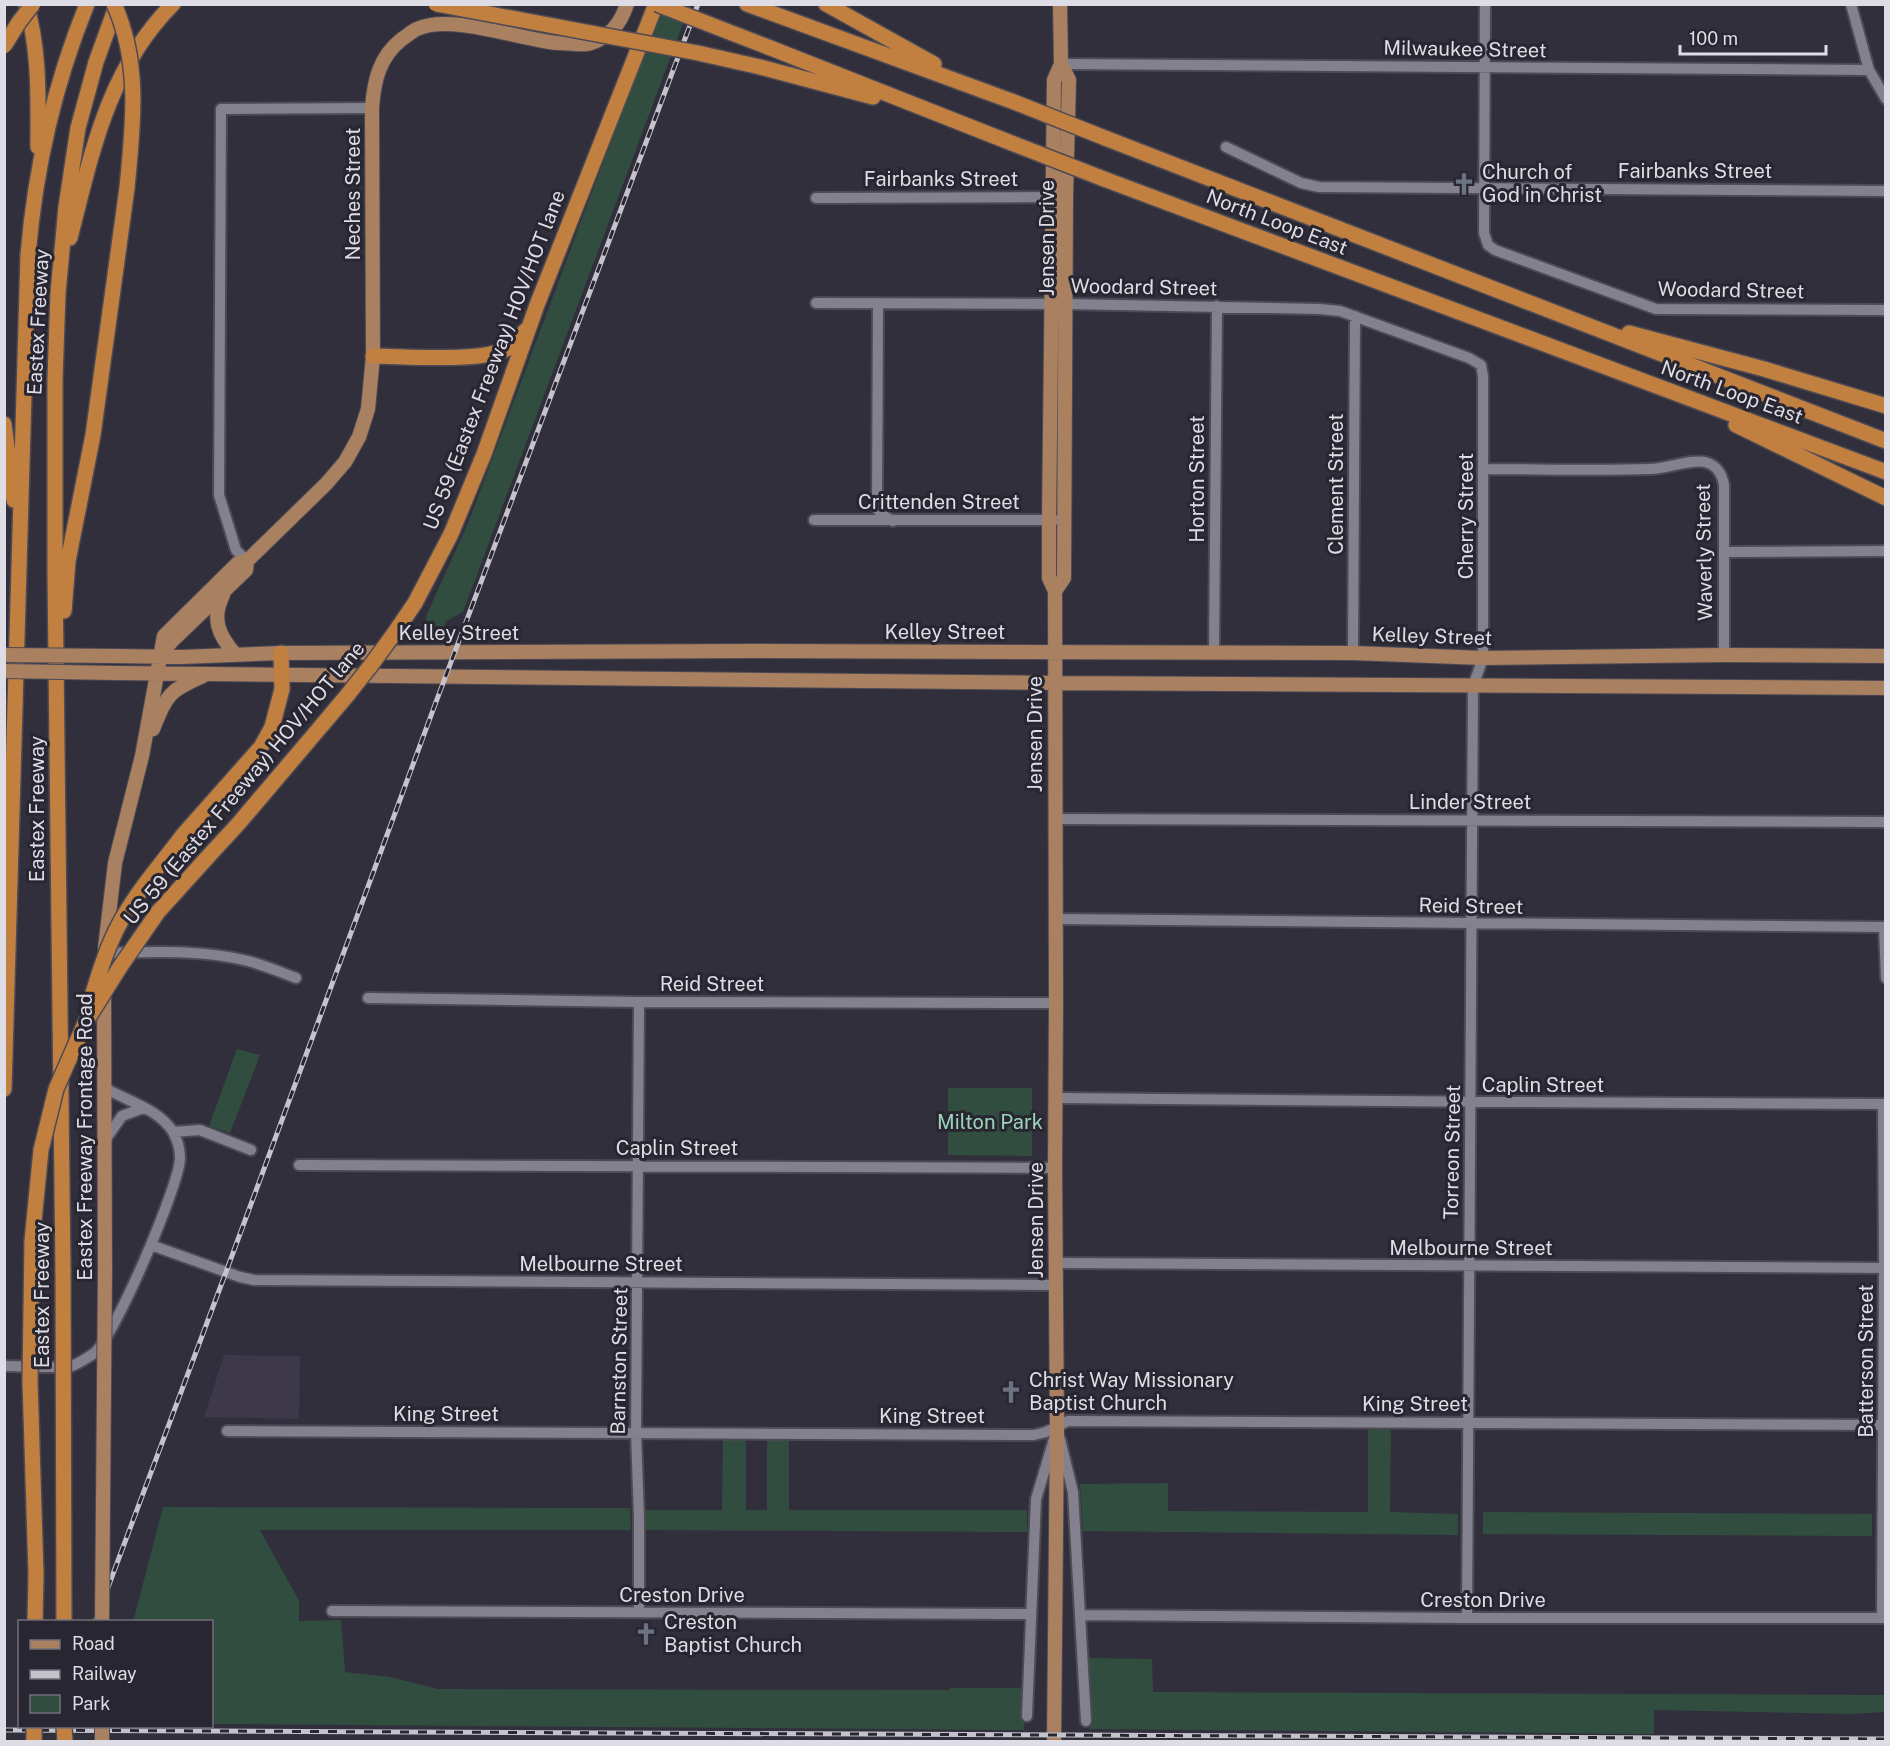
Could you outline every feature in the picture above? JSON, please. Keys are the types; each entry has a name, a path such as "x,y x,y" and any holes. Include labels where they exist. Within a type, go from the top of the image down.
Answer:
{"highway":[{"path":"26,4 32,23 36,61 38,177"},
{"path":"4,46 33,4"},
{"name":"Eastex Freeway","path":"4,1089 30,229 38,177 69,54 87,4"},
{"path":"58,704 68,561 93,435 127,188 134,112 133,70 116,4"},
{"name":"Eastex Freeway","path":"64,1620 63,1272 55,574 58,293 66,207 78,128 96,62 116,4"},
{"path":"58,293 81,192 107,106 137,47 173,4"},
{"path":"436,4 698,53 760,67 870,97 1009,142"},
{"name":"North Loop East","path":"656,4 1104,179 1886,472"},
{"name":"US 59 (Eastex Freeway) HOV/HOT lane","path":"35,1620 36,1574 30,1381 32,1240 41,1150 56,1089 85,1023 158,912 239,823 358,684 415,603 464,504 530,324 656,4"},
{"name":"North Loop East","path":"747,4 1014,102 1886,441"},
{"path":"826,4 990,93"},
{"path":"1555,314 1764,369 1886,406"},
{"path":"373,356 464,357 485,355 508,348 519,339 530,324"},
{"path":"1655,386 1886,498"},
{"path":"4,424 20,556"},
{"path":"85,1023 100,972 121,921 183,835 261,747 272,727 282,689 280,653"}],"main road":[{"name":"Neches Street","path":"159,657 164,636 238,563 247,561 326,484 345,462 359,437 368,409 373,356 372,108 374,88 381,62 394,46 418,28 433,25 450,24 477,28 539,41 590,44 614,30 627,4"},
{"name":"Jensen Drive","path":"1055,591 1064,579 1066,304 1054,80 1061,64 1060,4"},
{"name":"Jensen Drive","path":"1054,1742 1057,1427 1055,591 1049,578 1049,520 1051,304 1059,197"},
{"name":"Neches Street","path":"159,657 172,641 246,570 247,561"},
{"path":"226,591 217,612 217,623 219,632 236,654"},
{"name":"Kelley Street","path":"4,655 159,657 280,653 1353,652 1483,658 1724,655 1886,656"},
{"name":"Eastex Freeway Frontage Road","path":"102,1620 105,953 115,863 142,756 159,657"},
{"path":"4,671 1055,683 1886,688"},
{"path":"142,756 169,695 187,683 208,674"}],"street":[{"path":"1484,189 1485,4"},
{"path":"1851,4 1869,70 1886,99"},
{"name":"Milwaukee Street","path":"1061,64 1869,70"},
{"path":"247,561 236,550 219,495 220,109 372,108"},
{"name":"Fairbanks Street","path":"1226,147 1302,183 1319,187 1886,191"},
{"name":"Woodard Street","path":"1484,189 1486,238 1488,245 1495,250 1656,309 1886,310"},
{"name":"Fairbanks Street","path":"816,198 1059,197"},
{"name":"Woodard Street","path":"816,303 1217,306 1340,310 1463,356"},
{"path":"878,304 877,508 882,516 893,521"},
{"name":"Horton Street","path":"1214,652 1217,306"},
{"name":"Clement Street","path":"1353,652 1355,316"},
{"name":"Cherry Street","path":"1463,356 1481,365 1483,376 1483,658 1473,686"},
{"name":"Waverly Street","path":"1484,469 1654,469 1700,462 1711,464 1722,476 1724,485 1724,655"},
{"name":"Crittenden Street","path":"814,520 1064,520"},
{"path":"1724,552 1886,550"},
{"name":"Torreon Street","path":"1467,1618 1473,686"},
{"name":"Linder Street","path":"1055,819 1886,822"},
{"name":"Reid Street","path":"1056,919 1885,927"},
{"path":"1885,927 1886,978"},
{"path":"105,953 202,954 249,962 296,978"},
{"name":"Reid Street","path":"368,998 639,1002 1056,1003"},
{"name":"Barnston Street","path":"639,1002 636,1433 639,1612"},
{"path":"4,1366 69,1367 95,1353 117,1318 151,1245 177,1172 180,1159 178,1144 164,1120 152,1111 117,1096 105,1088"},
{"name":"Caplin Street","path":"1056,1098 1471,1103 1884,1104"},
{"name":"Batterson Street","path":"1884,1104 1884,1618"},
{"path":"105,1140 122,1116 143,1108"},
{"path":"173,1132 200,1130 251,1150"},
{"name":"Caplin Street","path":"299,1164 1055,1168"},
{"name":"Melbourne Street","path":"151,1245 254,1280 1056,1285"},
{"name":"Melbourne Street","path":"1055,1263 1885,1268"},
{"name":"King Street","path":"227,1431 1034,1435 1068,1421 1884,1425"},
{"path":"1027,1716 1036,1499 1057,1427"},
{"path":"1057,1427 1073,1492 1086,1721"},
{"name":"Creston Drive","path":"332,1611 1031,1614"},
{"name":"Creston Drive","path":"1080,1615 1884,1618"}],"shaded area":[{"path":"224,1355 300,1356 299,1419 204,1417"}],"green space":[{"path":"662,5 690,5 463,612 446,621 444,627 428,624 427,614 469,521"},
{"path":"237,1049 260,1055 230,1133 209,1126"},
{"name":"Milton Park","path":"948,1088 1032,1088 1032,1156 948,1155"},
{"path":"1368,1427 1391,1427 1390,1512 1458,1514 1458,1535 1083,1531 1080,1484 1168,1483 1168,1511 1368,1512"},
{"path":"723,1438 746,1438 746,1510 767,1510 767,1439 789,1439 789,1510 1027,1510 1027,1532 643,1530 643,1510 722,1510"},
{"path":"163,1507 630,1508 631,1530 260,1530 299,1601 299,1621 341,1620 345,1672 390,1677 438,1689 949,1690 950,1688 1025,1688 1024,1730 213,1724 213,1620 134,1620"},
{"path":"1483,1512 1872,1514 1872,1536 1483,1534"},
{"path":"1088,1658 1152,1659 1153,1692 1885,1695 1885,1712 1853,1714 1654,1710 1654,1734 1090,1729"}],"railway":[{"path":"96,1620 698,4"},
{"path":"4,1730 1886,1739"}],"place":[{"name":"Church of God in Christ","path":"1464,184"},
{"name":"Christ Way Missionary Baptist Church","path":"1011,1392"},
{"name":"Creston Baptist Church","path":"646,1634"}]}
